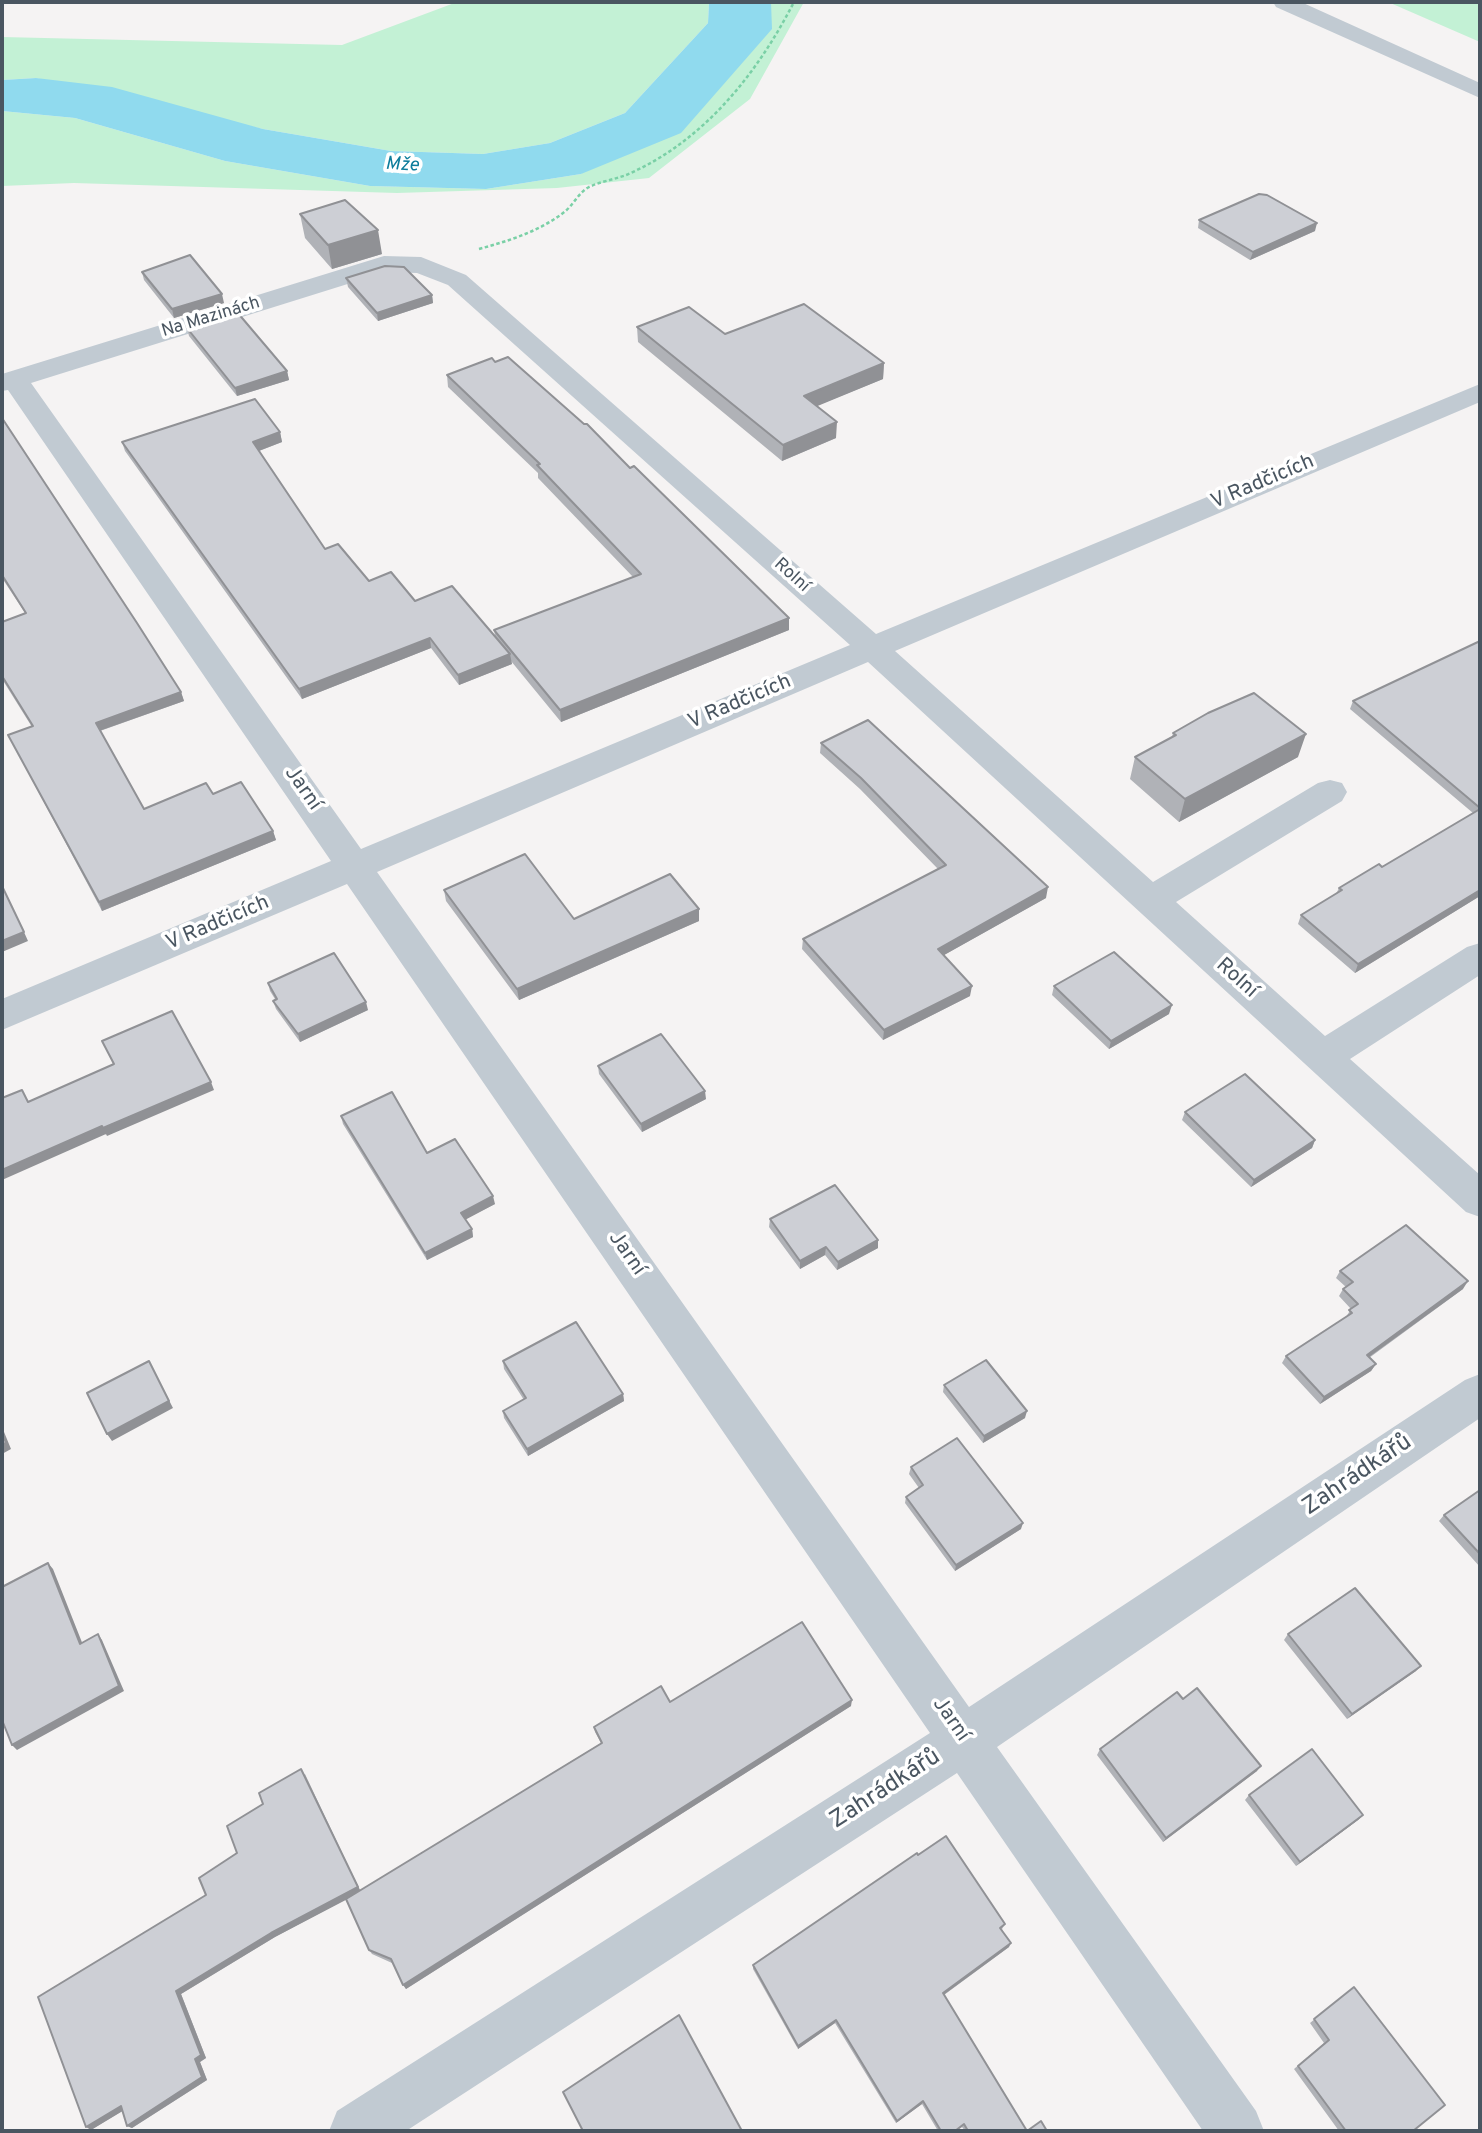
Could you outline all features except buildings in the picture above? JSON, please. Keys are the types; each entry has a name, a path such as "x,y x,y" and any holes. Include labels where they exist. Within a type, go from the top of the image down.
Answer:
{"street":[{"path":"1284,2 1480,91"},
{"name":"Na Mazinách","path":"8,381 384,264 421,265"},
{"name":"Rolní","path":"421,265 457,280 871,647 1480,1200"},
{"name":"Jarní","path":"8,381 355,865 1236,2131"},
{"name":"V Radčicích","path":"2,1015 1480,392"},
{"path":"1150,901 1330,792"},
{"path":"1323,1057 1480,957"},
{"name":"Zahrádkářů","path":"357,2131 964,1740 1480,1394"}],"path":[{"path":"421,265 525,236 560,215 584,190 635,172 687,139 732,100 777,38 794,2"}],"green space":[{"path":"457,2 709,2 708,23 625,113 550,143 483,154 391,151 263,129 36,78 2,80 2,37 342,45"},
{"path":"771,2 804,2 750,99 649,178 557,188 397,193 74,183 2,186 2,111 75,118 225,161 370,186 486,189 581,174 771,29"},
{"path":"1388,2 1480,2 1480,42"}],"water":[{"name":"Mže","path":"709,2 771,2 772,29 681,133 581,174 486,189 370,186 225,161 75,118 2,111 2,80 36,78 112,87 263,129 391,151 483,154 550,143 625,113 708,23"}]}
